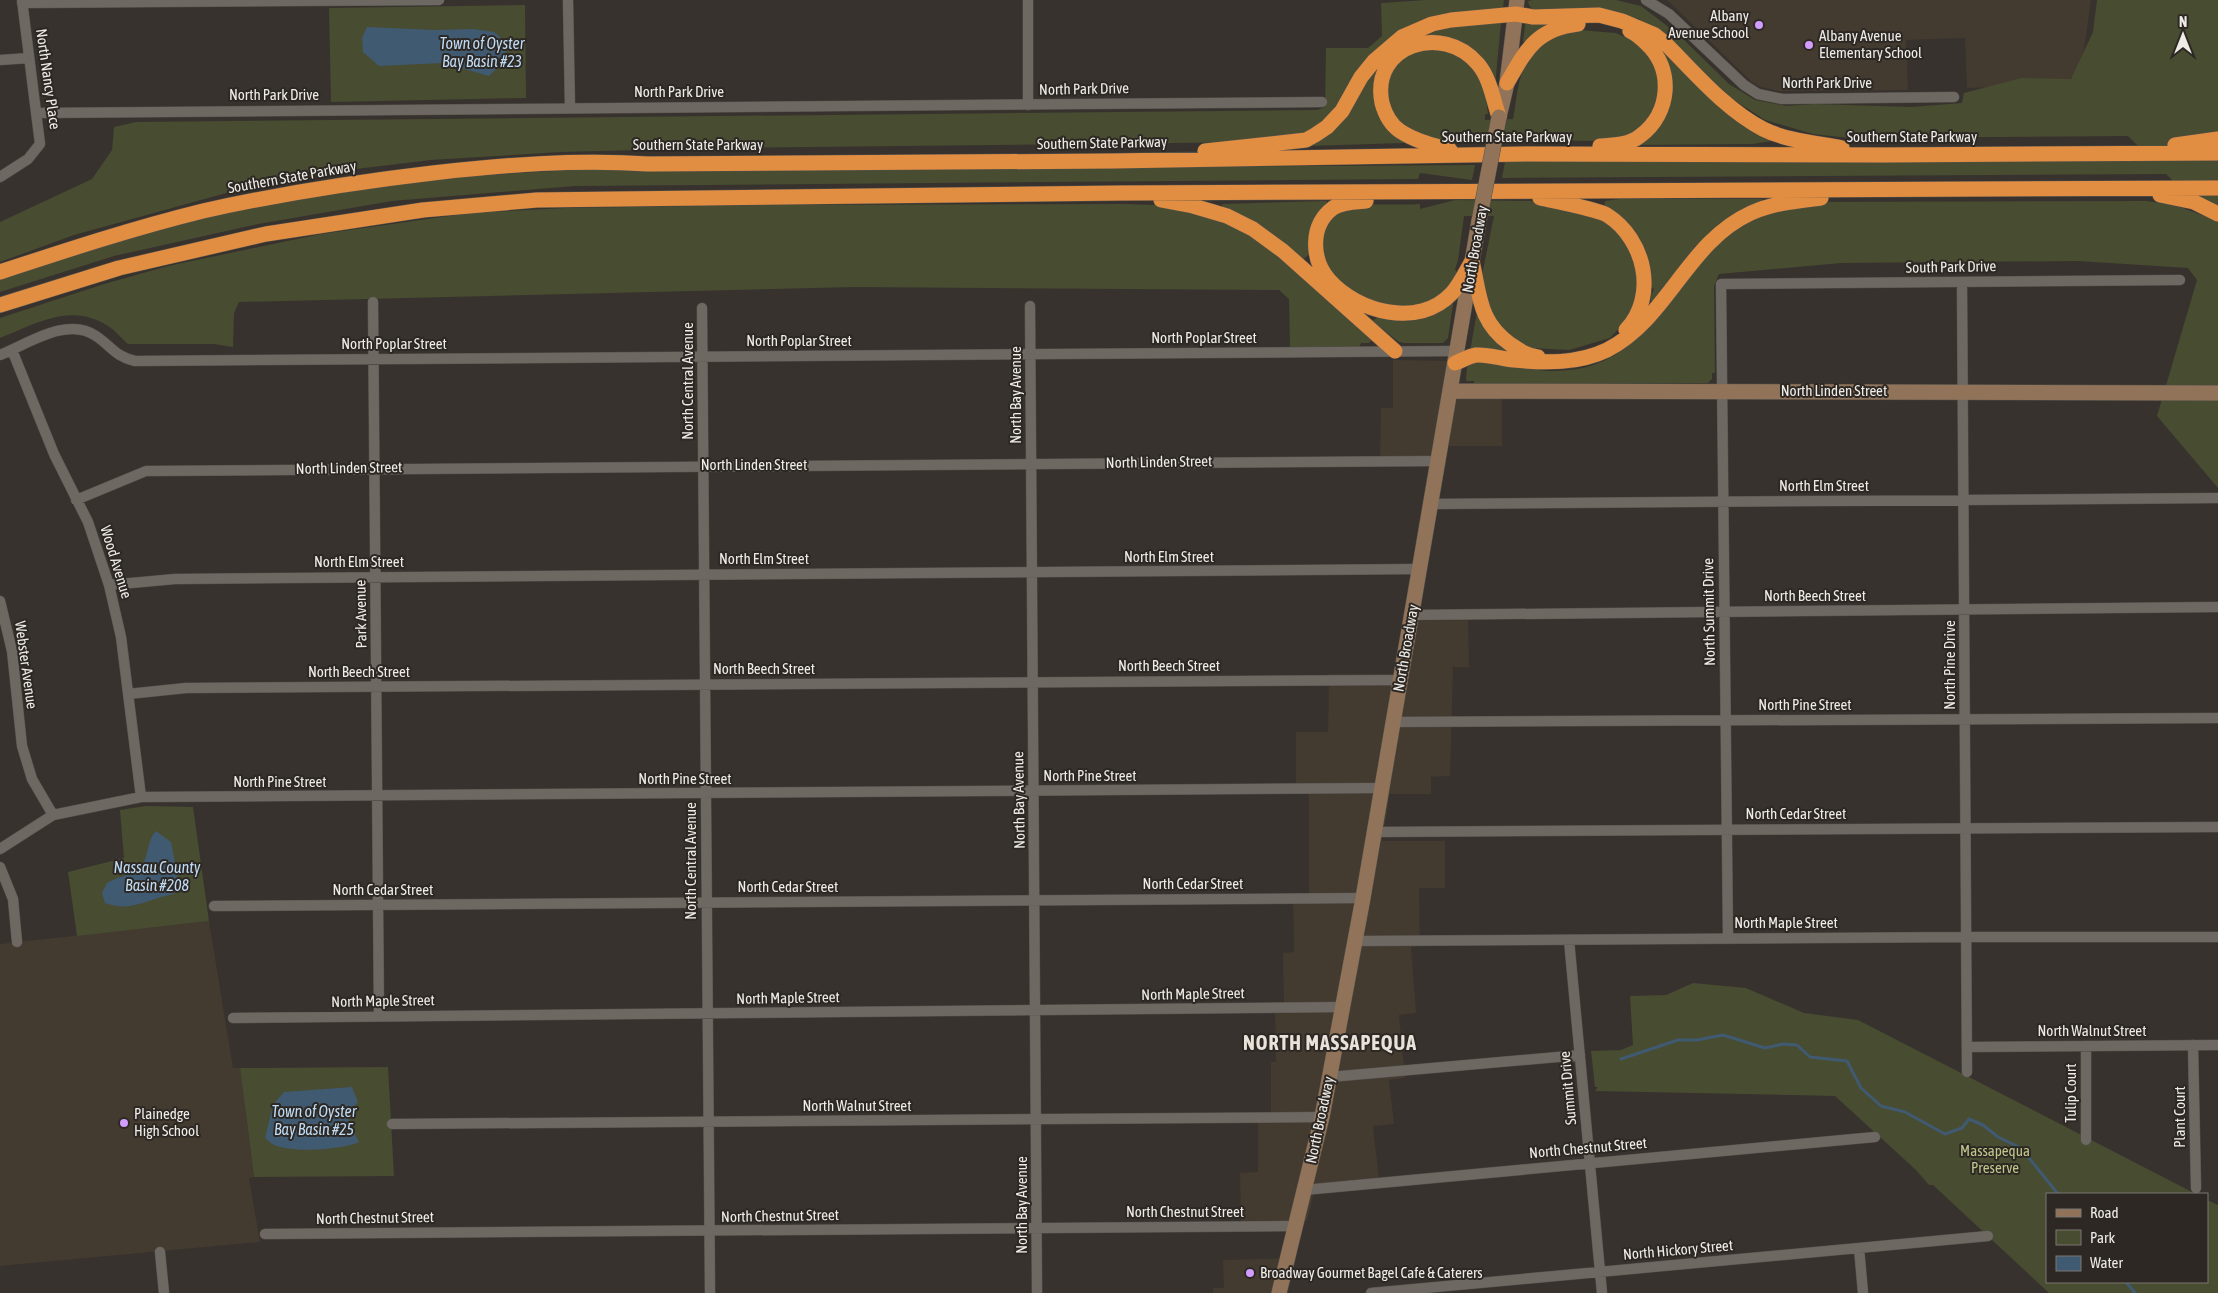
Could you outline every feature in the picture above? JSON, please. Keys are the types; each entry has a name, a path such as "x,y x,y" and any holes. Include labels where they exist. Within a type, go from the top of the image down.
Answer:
{"highway":[{"path":"1113,161 1306,140 1327,127 1342,111 1361,77 1374,61 1402,38 1432,24 1517,7 1533,17 1599,15 1622,21 1655,35 1724,101 1764,130 1806,142 1883,155"},
{"path":"1507,83 1525,52 1541,37 1561,26 1582,24 1601,24 1635,33 1651,47 1664,71 1666,97 1658,117 1640,137 1624,144 1526,154"},
{"path":"1473,155 1423,143 1400,131 1384,110 1380,91 1381,82 1389,63 1399,52 1427,42 1441,43 1457,48 1470,56 1484,72 1499,117"},
{"path":"2124,154 2218,139"},
{"name":"Southern State Parkway","path":"0,272 78,246 202,212 288,194 370,180 480,168 617,162 648,164 1113,161 1526,154 1883,155 2218,153"},
{"path":"2012,188 2095,194 2169,196 2194,202 2218,214"},
{"path":"0,305 119,268 220,243 346,220 423,210 537,200 1122,193 1519,193 2218,188"},
{"path":"1456,357 1476,355 1513,360 1560,362 1592,356 1607,350 1628,337 1648,319 1696,257 1723,230 1737,221 1766,208 1781,204 1878,189"},
{"path":"1122,193 1193,206 1227,216 1253,229 1283,251 1395,351"},
{"path":"1454,193 1348,203 1334,207 1321,221 1317,229 1315,242 1317,258 1328,278 1340,291 1379,310 1397,314 1425,311 1439,303 1452,293 1472,261"},
{"path":"1472,261 1484,315 1488,324 1501,337 1523,352 1548,358 1587,353 1618,338 1634,320 1645,293 1645,275 1633,243 1620,226 1606,214 1519,193"}],"main road":[{"name":"North Broadway","path":"1279,1293 1330,1077 1479,221 1507,83 1517,7"},
{"name":"North Linden Street","path":"1450,391 2218,393"}],"street":[{"path":"22,1 438,0"},
{"path":"568,0 570,108"},
{"path":"1028,0 1028,105"},
{"name":"North Park Drive","path":"1646,0 1669,14 1718,62 1758,94 1782,99 1954,97"},
{"name":"North Nancy Place","path":"0,177 28,159 40,144 22,1"},
{"path":"0,60 29,58"},
{"name":"North Park Drive","path":"37,113 1322,102"},
{"name":"South Park Drive","path":"1721,284 2180,280"},
{"name":"North Pine Drive","path":"1962,282 1967,1072"},
{"name":"North Summit Drive","path":"1721,284 1725,830 1728,939"},
{"name":"Park Avenue","path":"373,302 379,1016"},
{"name":"North Bay Avenue","path":"1030,306 1038,1293"},
{"name":"North Central Avenue","path":"702,308 710,1293"},
{"name":"North Poplar Street","path":"12,350 52,333 76,329 92,333 123,358 141,361 1395,351 1456,357"},
{"path":"0,355 12,350"},
{"name":"Wood Avenue","path":"12,350 54,454 96,545 109,585 121,637 142,797"},
{"name":"North Linden Street","path":"76,500 146,470 1438,461"},
{"name":"North Elm Street","path":"1430,504 2218,498"},
{"name":"North Elm Street","path":"109,585 174,579 1419,569"},
{"name":"Webster Avenue","path":"0,602 12,651 22,746 32,779 53,815"},
{"name":"North Beech Street","path":"1412,614 2218,607"},
{"name":"North Beech Street","path":"128,694 186,688 1400,680"},
{"name":"North Pine Street","path":"1393,722 2218,718"},
{"name":"North Pine Street","path":"0,849 53,815 142,797 1381,788"},
{"name":"North Cedar Street","path":"1374,832 2218,827"},
{"path":"0,867 13,899 17,942"},
{"name":"North Cedar Street","path":"214,906 1362,898"},
{"name":"North Maple Street","path":"1354,942 2218,937"},
{"name":"Summit Drive","path":"1569,940 1602,1293"},
{"name":"North Maple Street","path":"233,1018 1342,1007"},
{"name":"Plant Court","path":"2193,1045 2196,1188"},
{"name":"North Walnut Street","path":"1967,1047 2218,1045"},
{"name":"Tulip Court","path":"2086,1046 2086,1140"},
{"path":"1330,1077 1580,1055"},
{"name":"North Walnut Street","path":"392,1124 1322,1117"},
{"name":"North Chestnut Street","path":"1304,1190 1875,1137"},
{"name":"North Chestnut Street","path":"265,1234 1295,1226"},
{"name":"North Hickory Street","path":"1371,1293 1988,1236"},
{"path":"1859,1248 1863,1293"},
{"path":"160,1252 164,1293"}],"shaded area":[{"name":"Albany Avenue Elementary School","path":"1667,0 2091,0 2079,84 1967,88 1965,38 1906,40 1908,90 1778,91 1761,87 1752,82"},
{"path":"1393,360 1458,361 1458,395 1502,395 1502,446 1448,446 1445,460 1380,460 1381,408 1393,408"},
{"path":"1468,620 1469,667 1453,667 1450,776 1431,777 1431,794 1390,794 1382,841 1445,841 1445,888 1419,888 1420,946 1411,947 1416,1013 1399,1015 1405,1078 1389,1080 1394,1124 1373,1126 1379,1179 1316,1184 1307,1221 1241,1223 1240,1173 1258,1172 1258,1114 1271,1114 1271,1062 1276,1062 1275,1004 1284,1004 1283,953 1294,952 1293,894 1309,894 1309,786 1296,786 1296,732 1328,732 1329,674 1406,675 1416,621"},
{"name":"Plainedge High School","path":"209,921 233,1068 240,1068 254,1177 249,1178 260,1242 0,1266 0,944"},
{"path":"1296,1258 1288,1293 1213,1293 1213,1288 1224,1288 1223,1260"}],"green space":[{"path":"1426,0 1504,0 1503,8 1407,30 1336,113 1319,128 1291,140 1264,142 718,148 561,152 431,160 356,169 241,189 74,235 0,262 0,222 92,179 112,150 114,127 136,122 1317,110 1325,107 1326,48 1368,48 1382,36 1381,3"},
{"path":"1616,0 1641,6 1679,35 1729,84 1755,100 1786,106 1815,104 1911,107 1962,103 1964,93 2021,78 2071,79 2093,32 2097,0 2218,0 2218,488 2157,416 2197,280 2188,268 2078,261 1841,263 1719,274 1714,286 1715,373 1712,373 1712,379 1708,383 1474,385 1474,381 1466,381 1467,367 1484,361 1506,363 1538,370 1560,371 1590,366 1618,353 1653,322 1697,263 1731,229 1757,215 1805,202 2146,201 2175,205 2212,219 2166,174 1502,178 1505,162 2150,158 2128,136 1849,138 1813,134 1765,120 1731,98 1673,42 1639,19 1602,11 1533,10 1528,1"},
{"path":"525,5 526,98 331,102 329,8"},
{"path":"1526,17 1577,19 1526,44 1523,41"},
{"path":"1455,22 1501,22 1495,86 1483,60 1464,44 1435,36 1421,37 1408,41 1386,59 1378,76 1375,93 1375,100 1380,113 1402,137 1404,143 1308,146 1308,142 1321,136 1341,117 1371,70 1388,51 1405,39 1424,30"},
{"path":"1579,30 1616,33 1646,47 1661,71 1661,99 1647,124 1626,136 1597,141 1434,139 1414,133 1394,117 1385,96 1388,74 1400,56 1421,46 1448,47 1475,64 1484,80 1488,114 1485,114 1485,120 1513,119 1522,73 1531,52 1539,43 1549,37"},
{"path":"1657,45 1772,137 1772,141 1753,144 1636,145 1660,123"},
{"path":"1475,165 1472,180 1420,173 1418,179 575,186 392,201 258,224 114,256 0,292 0,280 91,249 184,223 313,196 461,177 576,170"},
{"path":"1619,199 1762,199 1765,202 1656,302 1649,300 1654,289 1650,287 1604,207 1605,201"},
{"path":"1455,200 1536,201 1606,218 1632,249 1641,283 1632,314 1610,338 1569,350 1530,348 1502,332 1485,306 1481,280 1494,216 1464,216 1455,278 1446,291 1435,301 1414,308 1396,308 1360,297 1344,287 1332,273 1323,258 1320,241 1321,233 1325,221 1334,212 1351,206 1362,205 1420,204 1420,209"},
{"path":"1326,201 1329,205 1312,252 1300,262 1223,209 1222,204"},
{"path":"1127,204 1179,206 1227,220 1278,250 1372,340 1369,343 1361,343 1359,348 1290,349 1289,299 1279,290 855,287 239,302 234,313 233,347 214,344 128,344 108,326 94,319 80,316 53,318 0,338 0,318 104,284 168,266 321,234 470,213 565,208 764,205"},
{"path":"1454,298 1448,338 1443,343 1399,342 1372,321 1381,315"},
{"path":"1477,312 1498,339 1498,345 1504,349 1503,352 1470,351"},
{"path":"146,806 193,807 209,921 77,936 68,872 124,858 120,810"},
{"name":"Massapequa Preserve","path":"1693,983 1746,988 1804,1013 1858,1020 2194,1193 2046,1193 2046,1283 2208,1283 2208,1200 2218,1205 2218,1293 2049,1293 1933,1185 1929,1185 1916,1170 1835,1096 1595,1091 1598,1087 1595,1087 1591,1051 1621,1050 1633,1045 1630,996 1666,995"},
{"path":"388,1067 394,1176 254,1177 240,1068"}],"water":[{"name":"Town of Oyster Bay Basin #23","path":"367,27 434,30 473,29 494,32 509,45 501,64 489,76 443,63 379,66 363,52 362,38"},
{"name":"Nassau County Basin #208","path":"156,831 171,842 178,879 174,894 132,906 115,906 105,903 102,893 107,883 134,872 141,866 146,857 150,841"},
{"name":"Town of Oyster Bay Basin #25","path":"352,1087 358,1102 347,1114 359,1142 329,1149 304,1150 282,1147 273,1144 265,1138 273,1105 284,1092"}],"waterway":[{"path":"1621,1059 1678,1040 1697,1040 1723,1035 1765,1048 1783,1044 1797,1045 1810,1057 1847,1061 1861,1088 1881,1106 1905,1112 1945,1134 1962,1128 1969,1119 1983,1125 1998,1137 2021,1148 2057,1193"},
{"path":"2127,1283 2135,1293"}],"place":[{"name":"Albany Avenue School","path":"1759,25"},
{"name":"Albany Avenue Elementary School","path":"1809,45"},
{"name":"Plainedge High School","path":"124,1123"},
{"name":"Broadway Gourmet Bagel Cafe & Caterers","path":"1250,1273"}],"district":[{"name":"NORTH MASSAPEQUA","path":"1330,1043"}]}
